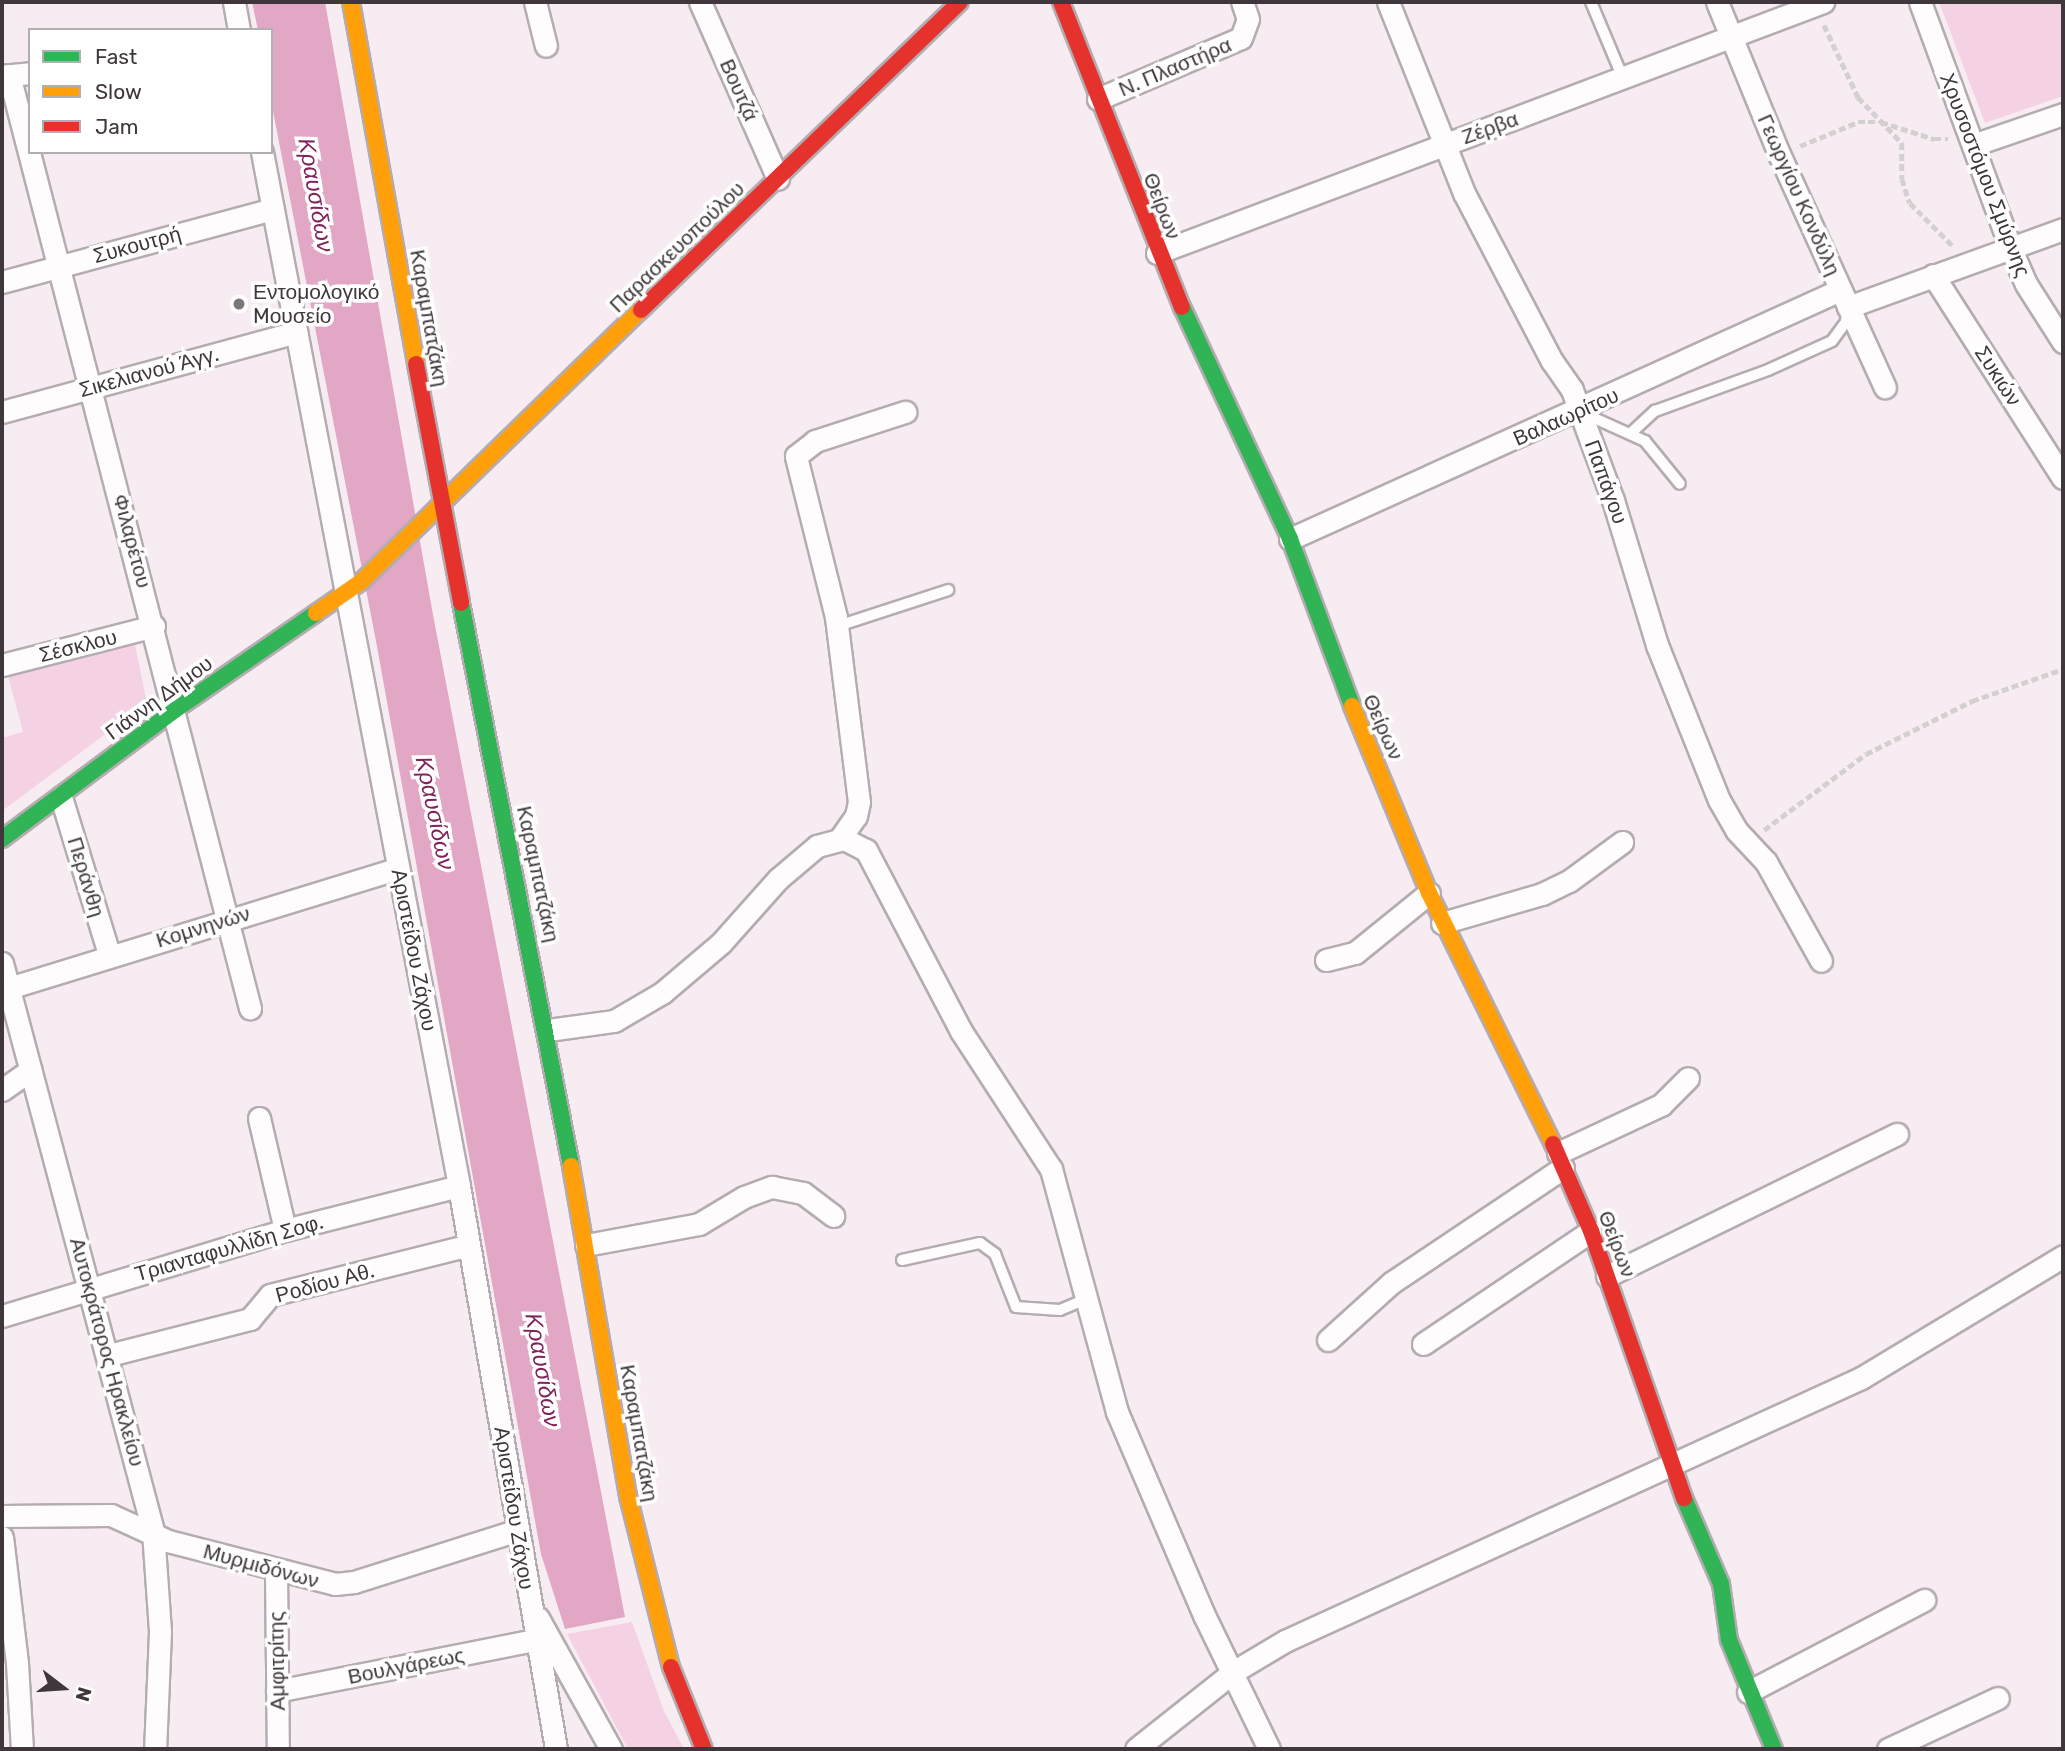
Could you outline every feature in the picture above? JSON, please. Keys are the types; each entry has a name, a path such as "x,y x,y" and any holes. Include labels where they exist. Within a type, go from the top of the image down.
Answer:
{"street":[{"path":"234,2 239,28"},
{"name":"Καραμπατζάκη","path":"351,2 441,504 548,1030 643,1567 670,1666 704,1749"},
{"path":"535,2 547,46"},
{"name":"Βουτζά","path":"700,2 778,179"},
{"name":"Παρασκευοπούλου","path":"362,581 960,2"},
{"name":"Θείρων","path":"1061,2 1157,253 1290,539 1320,629 1429,893 1560,1161 1591,1231 1671,1466 1721,1584 1728,1640 1774,1749"},
{"name":"Ν. Πλαστήρα","path":"1098,99 1231,45 1247,30 1242,2"},
{"name":"Παπάγου","path":"1388,2 1443,145 1580,411 1688,731 1719,800 1766,862 1821,961"},
{"name":"Γεωργίου Κονδύλη","path":"1717,2 1780,156 1885,387"},
{"name":"Χρυσοστόμου Σμύρνης","path":"1920,2 2010,247 2026,284 2063,342"},
{"name":"Ζέρβα","path":"1157,253 1819,3"},
{"name":"Φιλαρέτου","path":"13,74 28,135"},
{"path":"1970,138 2063,114"},
{"name":"Φιλαρέτου","path":"33,154 250,1008"},
{"name":"Αριστείδου Ζάχου","path":"262,154 344,594 459,1186 519,1530 534,1640 556,1749"},
{"name":"Συκουτρή","path":"2,282 272,209"},
{"name":"Βαλαωρίτου","path":"1290,539 1844,298 1933,275 2063,229"},
{"name":"Συκιών","path":"1933,275 2063,478"},
{"name":"Σικελιανού Άγγ.","path":"2,412 296,332"},
{"path":"839,840 856,816 859,802 838,626 796,456 815,440 905,412"},
{"name":"Γιάννη Δήμου","path":"2,839 175,710 362,581"},
{"name":"Σέσκλου","path":"2,665 154,626"},
{"name":"Περάνθη","path":"61,797 110,957"},
{"path":"548,1030 586,1028 636,1011 689,974 817,846 839,840 858,844 877,866 961,1031 1051,1169 1117,1412 1269,1749"},
{"path":"1442,923 1542,894 1569,881 1622,842"},
{"name":"Κομνηνών","path":"9,988 398,868"},
{"path":"1326,961 1354,954 1429,893"},
{"name":"Αυτοκράτορος Ηρακλείου","path":"2,963 109,1356 153,1531 160,1632 155,1749"},
{"path":"2,1090 31,1070"},
{"path":"1328,1340 1391,1283 1560,1161 1661,1104 1688,1077"},
{"path":"259,1118 285,1230"},
{"path":"1607,1276 1897,1134"},
{"name":"Τριανταφυλλίδη Σοφ.","path":"2,1317 285,1230 459,1186"},
{"path":"586,1245 699,1224 744,1198 772,1188 803,1193 833,1216"},
{"path":"1423,1344 1591,1231"},
{"name":"Ροδίου Αθ.","path":"109,1356 250,1319 270,1295 469,1245"},
{"path":"1136,1749 1233,1672 1355,1607 1671,1466 1882,1367 1936,1336 2003,1289 2063,1256"},
{"name":"Μυρμιδόνων","path":"2,1516 95,1513 153,1531 168,1541 276,1572 346,1584 519,1530"},
{"path":"2,1536 10,1680 22,1749"},
{"name":"Αμφιτρίτης","path":"276,1572 278,1749"},
{"path":"526,1579 538,1620 611,1749"},
{"path":"1748,1692 1924,1600"},
{"name":"Βουλγάρεως","path":"278,1691 534,1640"},
{"path":"1888,1749 1998,1698"}],"lane":[{"path":"1591,2 1623,78"},
{"name":"Βαλαωρίτου","path":"1630,433 1647,416 1665,407 1768,370 1832,341 1846,322 1844,298"},
{"path":"1580,411 1630,433 1656,450 1680,484"},
{"path":"838,626 948,590"},
{"path":"902,1260 980,1243 995,1254 1016,1307 1059,1310 1088,1298"}],"path":[{"path":"1819,3 1852,87 1902,143 1902,179 1910,203 1953,245 1964,263"},
{"path":"1780,156 1840,127 1881,122 1942,140 1970,138"},
{"path":"1749,842 1867,754 1972,701 2063,669"}],"shaded area":[{"path":"1939,2 2063,2 2063,96 1985,123"},
{"path":"134,640 147,703 2,811 2,738 23,732 7,672"},
{"path":"632,1622 664,1711 684,1749 628,1749 567,1634"}],"water":[{"name":"Κραυσίδων","path":"252,2 325,2 433,615 625,1617 565,1629 541,1554 376,641 273,111 273,28 258,28"}],"traffic: fast":[{"path":"1182,307 1290,539 1352,706"},
{"path":"461,603 571,1166"},
{"path":"2,839 175,710 316,613"},
{"path":"1684,1498 1721,1584 1729,1640 1774,1749"}],"traffic: slow":[{"path":"351,2 416,364"},
{"path":"316,613 362,581 641,310"},
{"path":"1352,706 1429,893 1553,1144"},
{"path":"571,1166 628,1496 671,1667"}],"traffic: jam":[{"path":"641,310 960,2"},
{"path":"1061,2 1182,307"},
{"path":"416,364 461,603"},
{"path":"1553,1144 1591,1231 1684,1498"},
{"path":"671,1667 704,1749"}],"place":[{"name":"Εντομολογικό Mουσείο","path":"239,304"}]}
